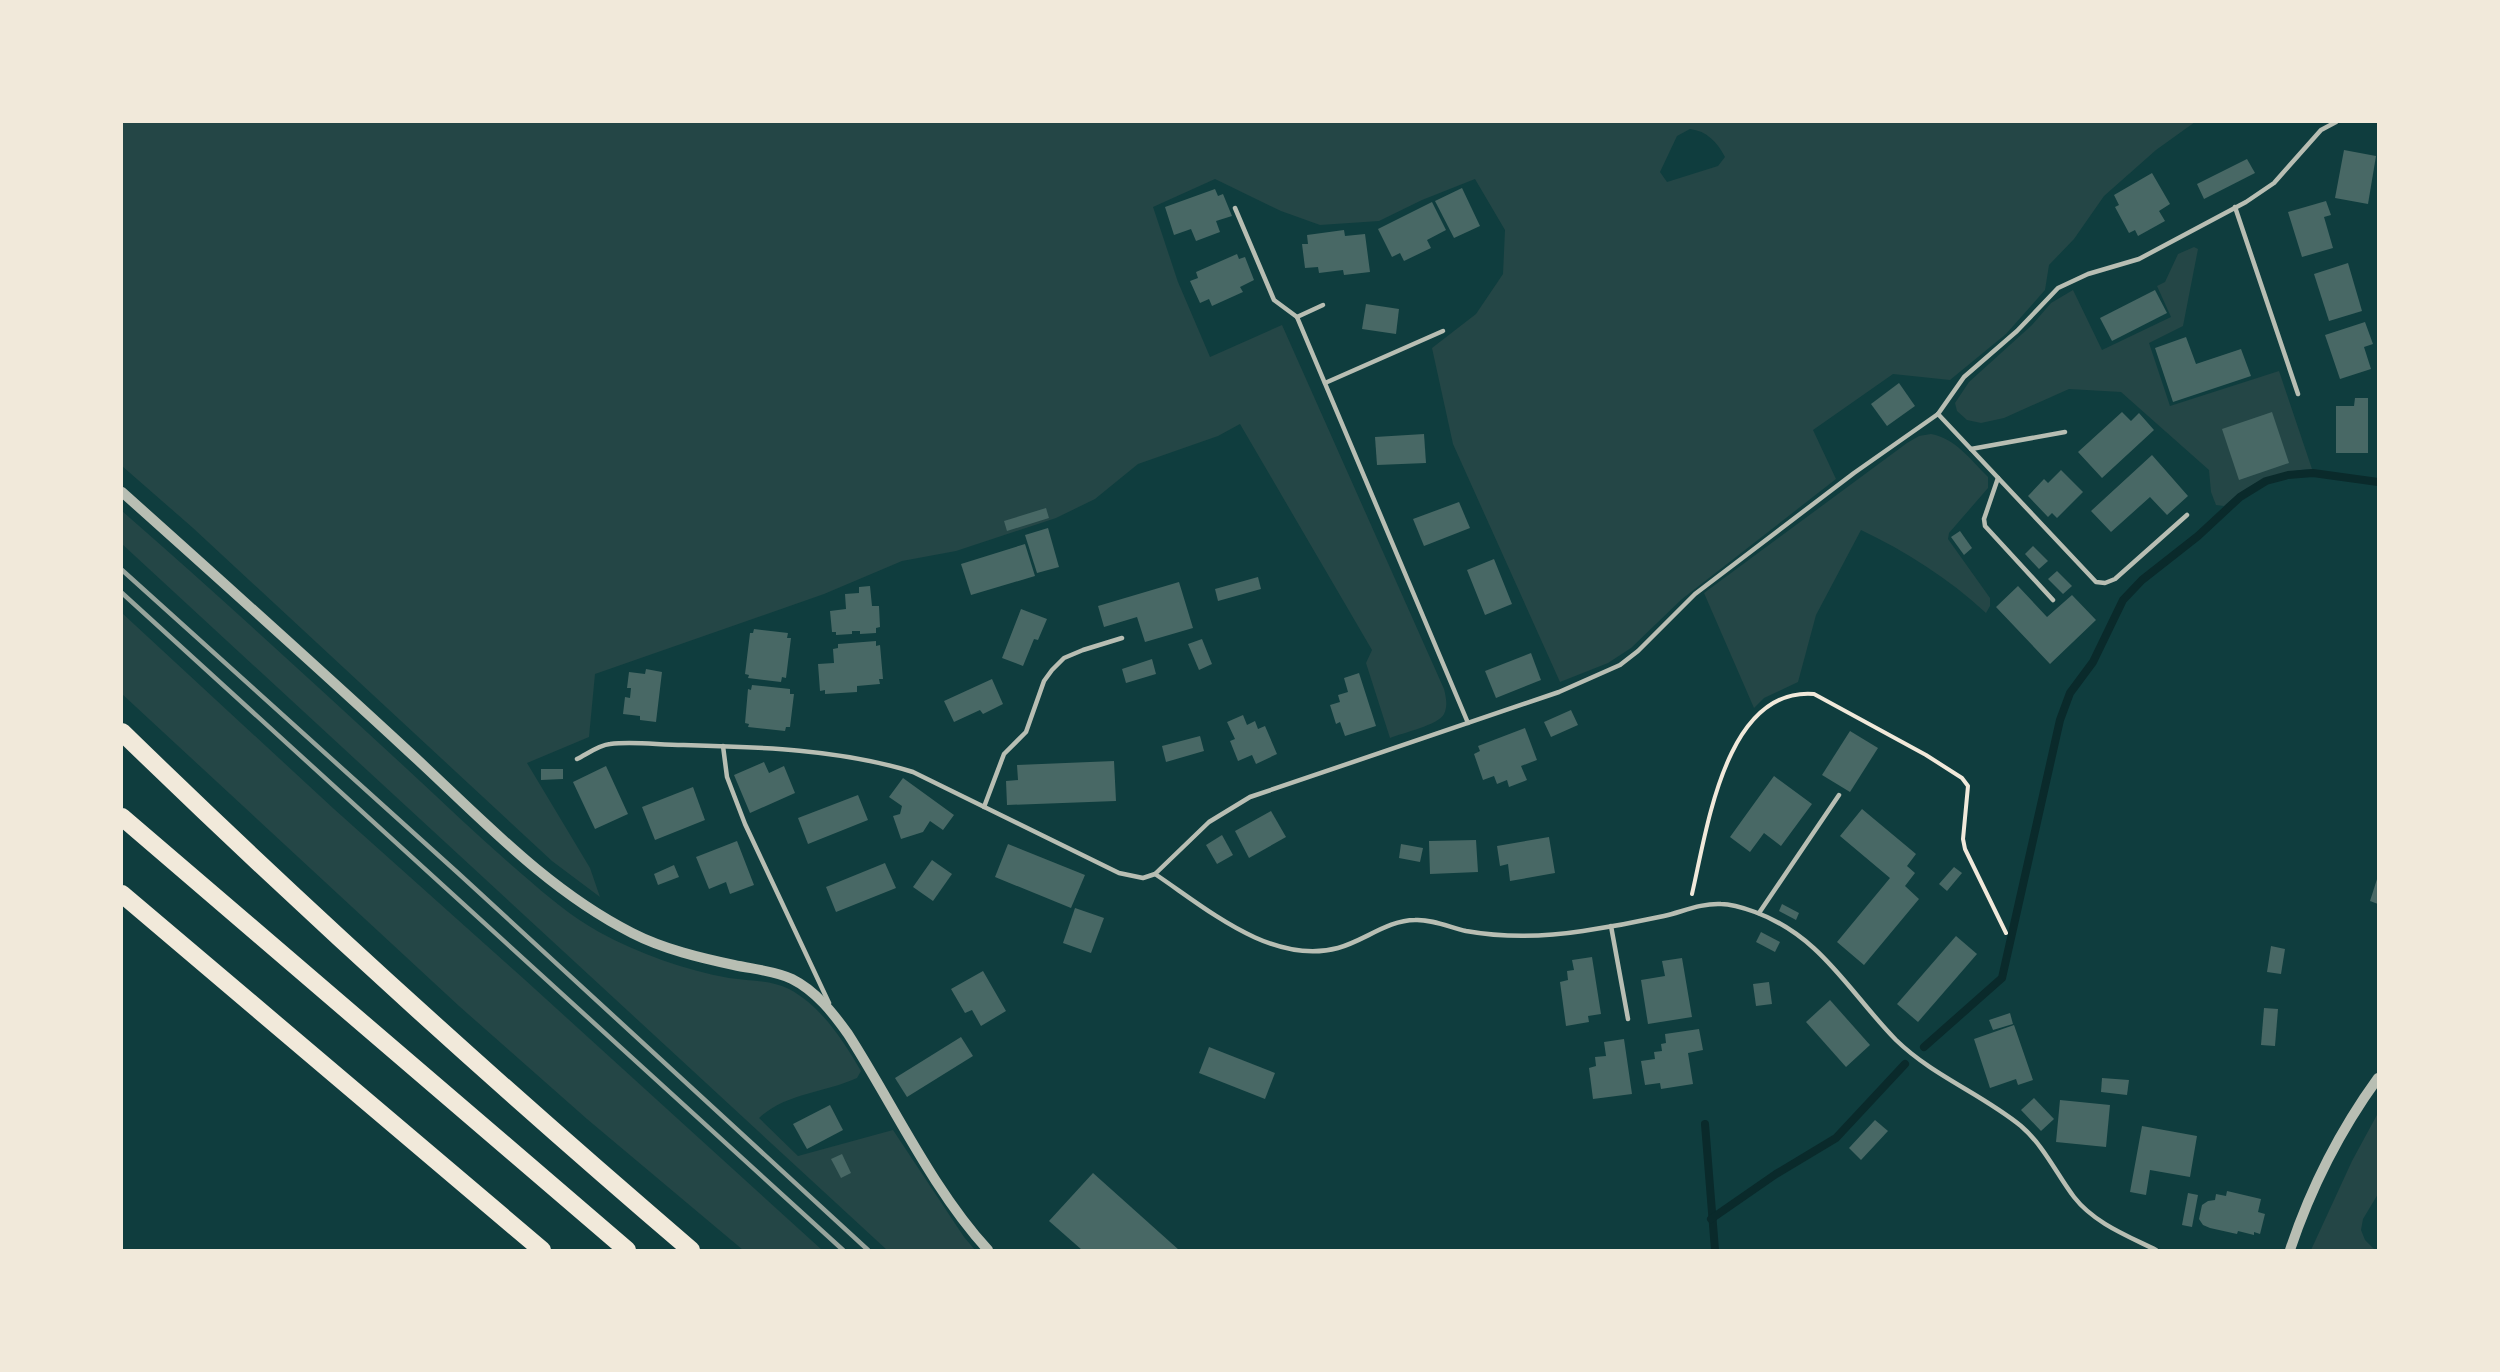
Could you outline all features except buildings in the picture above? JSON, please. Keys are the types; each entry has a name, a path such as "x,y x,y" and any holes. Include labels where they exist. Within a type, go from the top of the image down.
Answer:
{"highway":[{"path":"122,732 363,961 552,1131 691,1251"},
{"path":"122,817 627,1251"},
{"path":"122,894 542,1251"}],"street":[{"path":"122,492 272,626 498,835 590,910 634,934 717,962 792,979 832,1011 883,1089 945,1193 988,1251"},
{"path":"2290,1251 2303,1214 2334,1151 2379,1078"}],"lane":[{"path":"577,759 608,744 723,746 849,757 913,772 1119,873 1143,878 1155,874 1209,822 1250,797 1559,692 1620,665 1638,651 1695,594 1844,480 1938,414 1964,377 2017,331 2058,288 2088,274 2139,259 2235,207 2274,183 2321,130 2336,122"},
{"path":"2235,207 2298,394"},
{"path":"1235,208 1274,300 1297,317 1468,723"},
{"path":"1297,317 1323,305"},
{"path":"1325,383 1443,332"},
{"path":"1938,414 2096,582 2105,583 2115,579 2187,515"},
{"path":"1971,449 2065,432"},
{"path":"1998,478 1984,519 1985,526 2053,600"},
{"path":"984,807 1004,754 1026,732 1044,681 1052,670 1064,658 1122,638"},
{"path":"723,746 727,777 745,824 832,1011"},
{"path":"1759,914 1839,795"},
{"path":"1155,874 1259,940 1300,952 1320,952 1340,948 1389,926 1413,919 1476,932 1525,937 1611,926 1661,917 1705,905 1738,906 1759,914 1804,939 1822,954 1858,998 1918,1060 2022,1126 2045,1153 2074,1197 2086,1210 2100,1221 2156,1251"},
{"path":"1611,926 1628,1019"}],"shaded area":[{"path":"122,122 2195,122 2156,150 2104,196 2074,239 2049,265 2045,290 2006,334 1950,380 1893,374 1813,430 1836,479 1682,599 1631,648 1608,663 1560,682 1453,444 1432,348 1476,314 1503,274 1505,230 1475,179 1422,200 1379,221 1320,225 1281,211 1215,179 1153,207 1178,282 1210,357 1282,325 1444,689 1446,705 1441,718 1390,738 1366,663 1372,650 1240,424 1218,436 1138,464 1095,499 1056,518 956,551 902,561 824,594 595,674 589,737 527,763 590,868 600,897 552,861 193,528 122,466","holes":["1690,129 1711,138 1725,157 1718,166 1667,182 1660,172 1677,136"]},
{"path":"2194,247 2198,249 2183,326 2149,343 2170,406 2279,371 2312,469 2287,472 2264,479 2244,490 2224,506 2216,505 2211,492 2209,470 2121,392 2069,389 2004,418 1981,423 1967,420 1957,411 1955,403 1969,382 2032,325 2051,303 2073,290 2102,350 2171,317 2157,286 2165,282 2178,254"},
{"path":"1931,434 1955,445 1988,477 1988,488 1949,533 1948,539 1990,598 1990,606 1986,613 1957,588 1926,567 1895,547 1861,530 1816,615 1798,682 1764,698 1754,708 1704,593 1907,443 1919,436"},
{"path":"122,511 493,849 569,913 614,940 679,966 712,975 767,982 782,986 801,996 821,1014 839,1036 861,1071 857,1078 793,1098 759,1118 798,1156 893,1130 975,1250 887,1250 122,544"},
{"path":"122,613 334,809 822,1250 743,1250 587,1119 459,1006 122,694"},
{"path":"2378,1113 2378,1194 2363,1219 2361,1230 2365,1240 2375,1250 2311,1250 2352,1161"}],"waterway":[{"path":"1924,1047 2002,978 2060,720 2070,693 2093,662 2123,600 2142,580 2198,536 2240,497 2266,481 2288,475 2313,473 2378,482"},
{"path":"1711,1219 1776,1174 1836,1138 1905,1064"},
{"path":"1705,1124 1715,1250"}],"railway":[{"path":"122,570 458,873 868,1250"},
{"path":"122,593 843,1250"}]}
